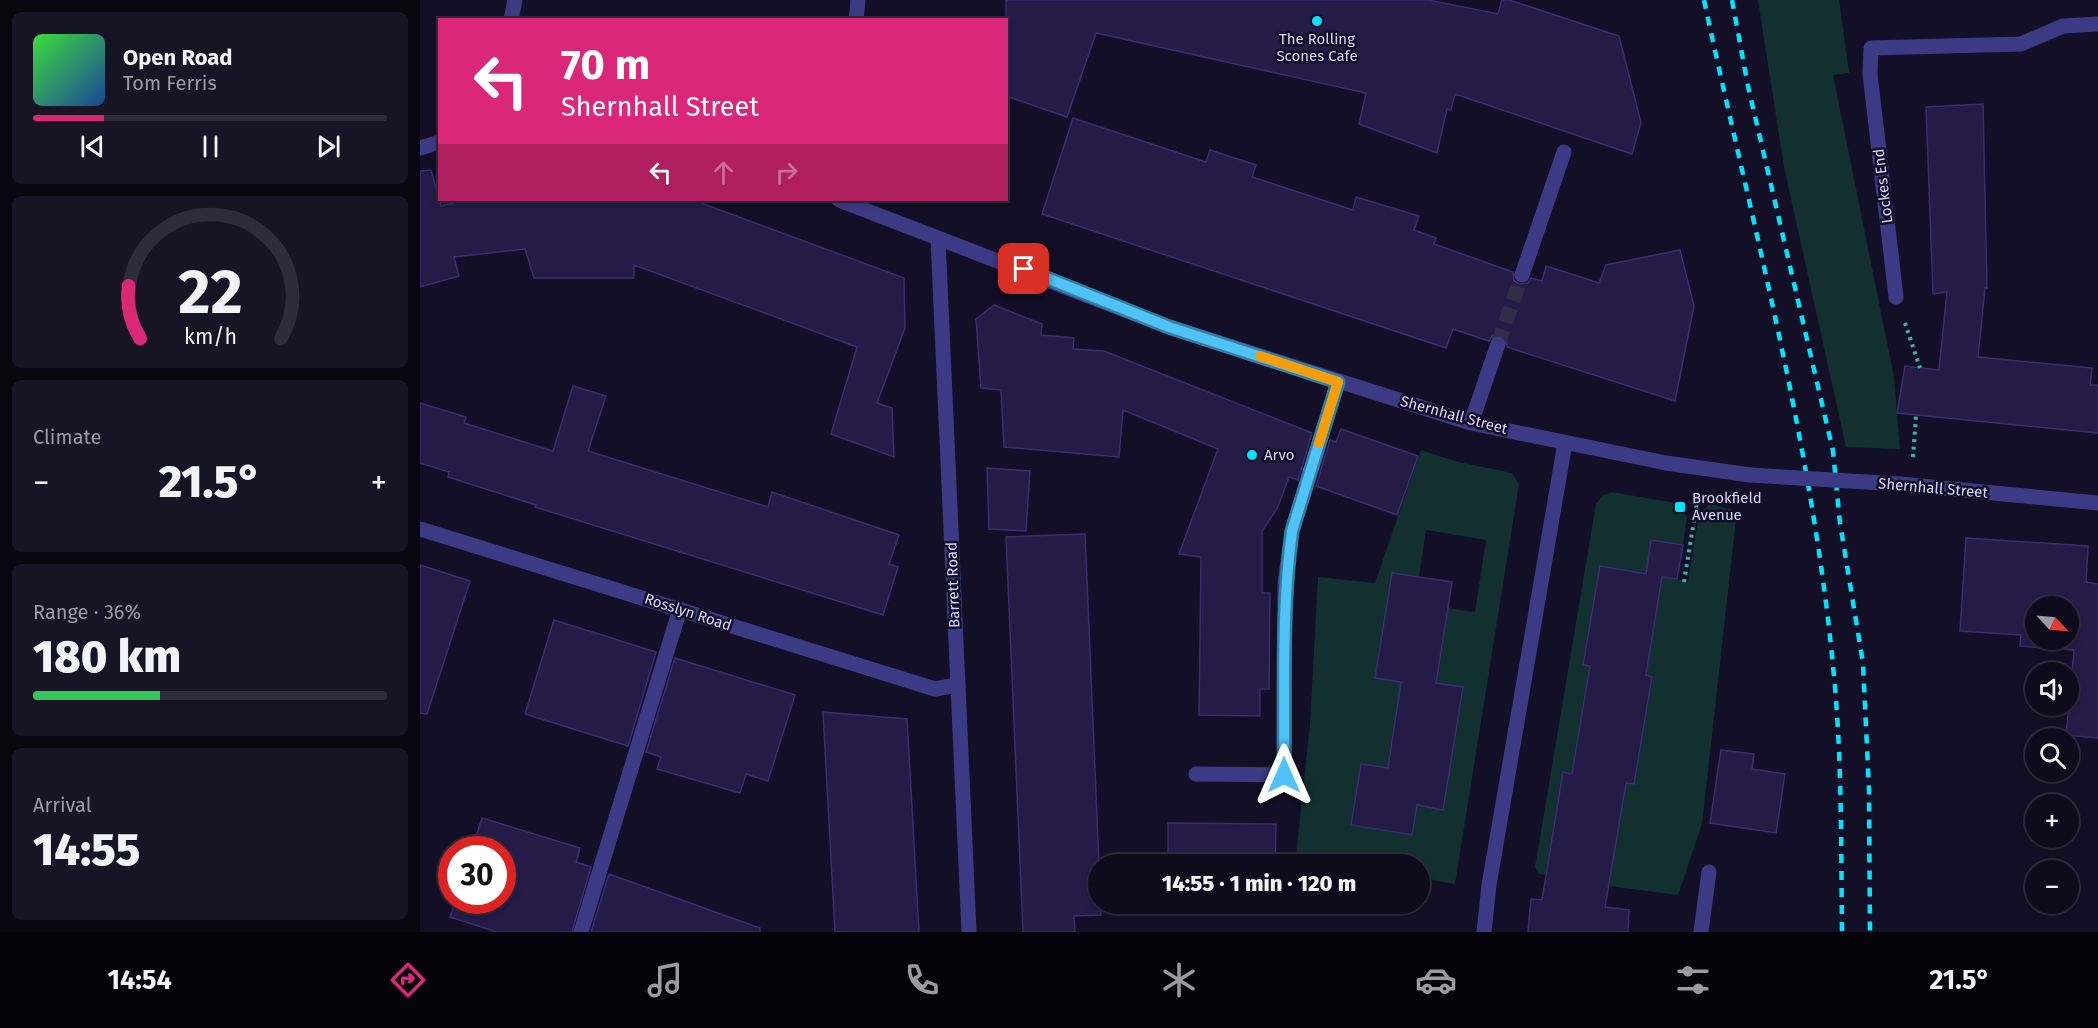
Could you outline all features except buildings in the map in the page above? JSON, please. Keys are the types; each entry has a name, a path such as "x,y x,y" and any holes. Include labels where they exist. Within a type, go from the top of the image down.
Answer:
{"street":[{"path":"511,18 514,0"},
{"path":"856,18 858,0"},
{"name":"Lockes End","path":"1896,297 1870,74 1871,48 2021,44 2063,26 2098,24"},
{"path":"420,148 438,143"},
{"path":"1522,275 1564,152"},
{"name":"Shernhall Street","path":"842,201 938,239 1004,261 1169,327 1471,423 1703,469 1750,475 1906,484 2098,503"},
{"name":"Barrett Road","path":"938,239 969,932"},
{"path":"1471,423 1498,344"},
{"path":"1196,774 1284,775 1285,583 1290,541 1338,382"},
{"path":"1484,932 1489,885 1565,443"},
{"name":"Rosslyn Road","path":"420,529 935,689 957,685"},
{"path":"581,932 680,609"},
{"path":"1701,932 1709,872"}],"path":[{"path":"1896,297 1920,368"},
{"path":"1906,484 1916,415"},
{"path":"1684,582 1703,469"}],"green space":[{"path":"1758,0 1839,0 1849,73 1833,75 1894,377 1900,449 1846,447 1784,167"},
{"path":"1421,450 1458,462 1512,473 1519,484 1455,884 1430,880 1430,854 1296,854 1310,724 1318,577 1375,583","holes":["1426,530 1486,540 1475,612 1448,608 1436,683 1463,687 1443,809 1417,805 1411,835 1351,825 1361,764 1388,768 1401,682 1375,677 1392,573 1419,577"]},
{"path":"1612,492 1676,503 1687,517 1683,545 1651,540 1646,574 1600,566 1583,664 1590,666 1572,774 1563,772 1546,875 1539,874 1535,867 1596,504 1603,495"},
{"path":"1710,504 1737,511 1702,824 1678,895 1609,886 1626,783 1634,784 1652,677 1646,675 1662,577 1688,581 1699,514"}],"tunnel":[{"path":"1498,344 1522,275"}],"railway":[{"path":"1704,0 1779,336 1812,505 1834,676 1841,804 1842,932"},
{"path":"1732,0 1748,86 1833,451 1840,523 1863,663 1869,790 1870,932"}],"slow traffic":[{"path":"1260,356 1338,382 1319,443"}],"place":[{"name":"The Rolling Scones Cafe","path":"1317,21"},
{"name":"Arvo","path":"1252,455"},
{"name":"Brookfield Avenue","path":"1680,507"}],"route":[{"path":"1024,269 1169,327 1338,382 1292,531 1289,548 1285,583 1284,775"}]}
